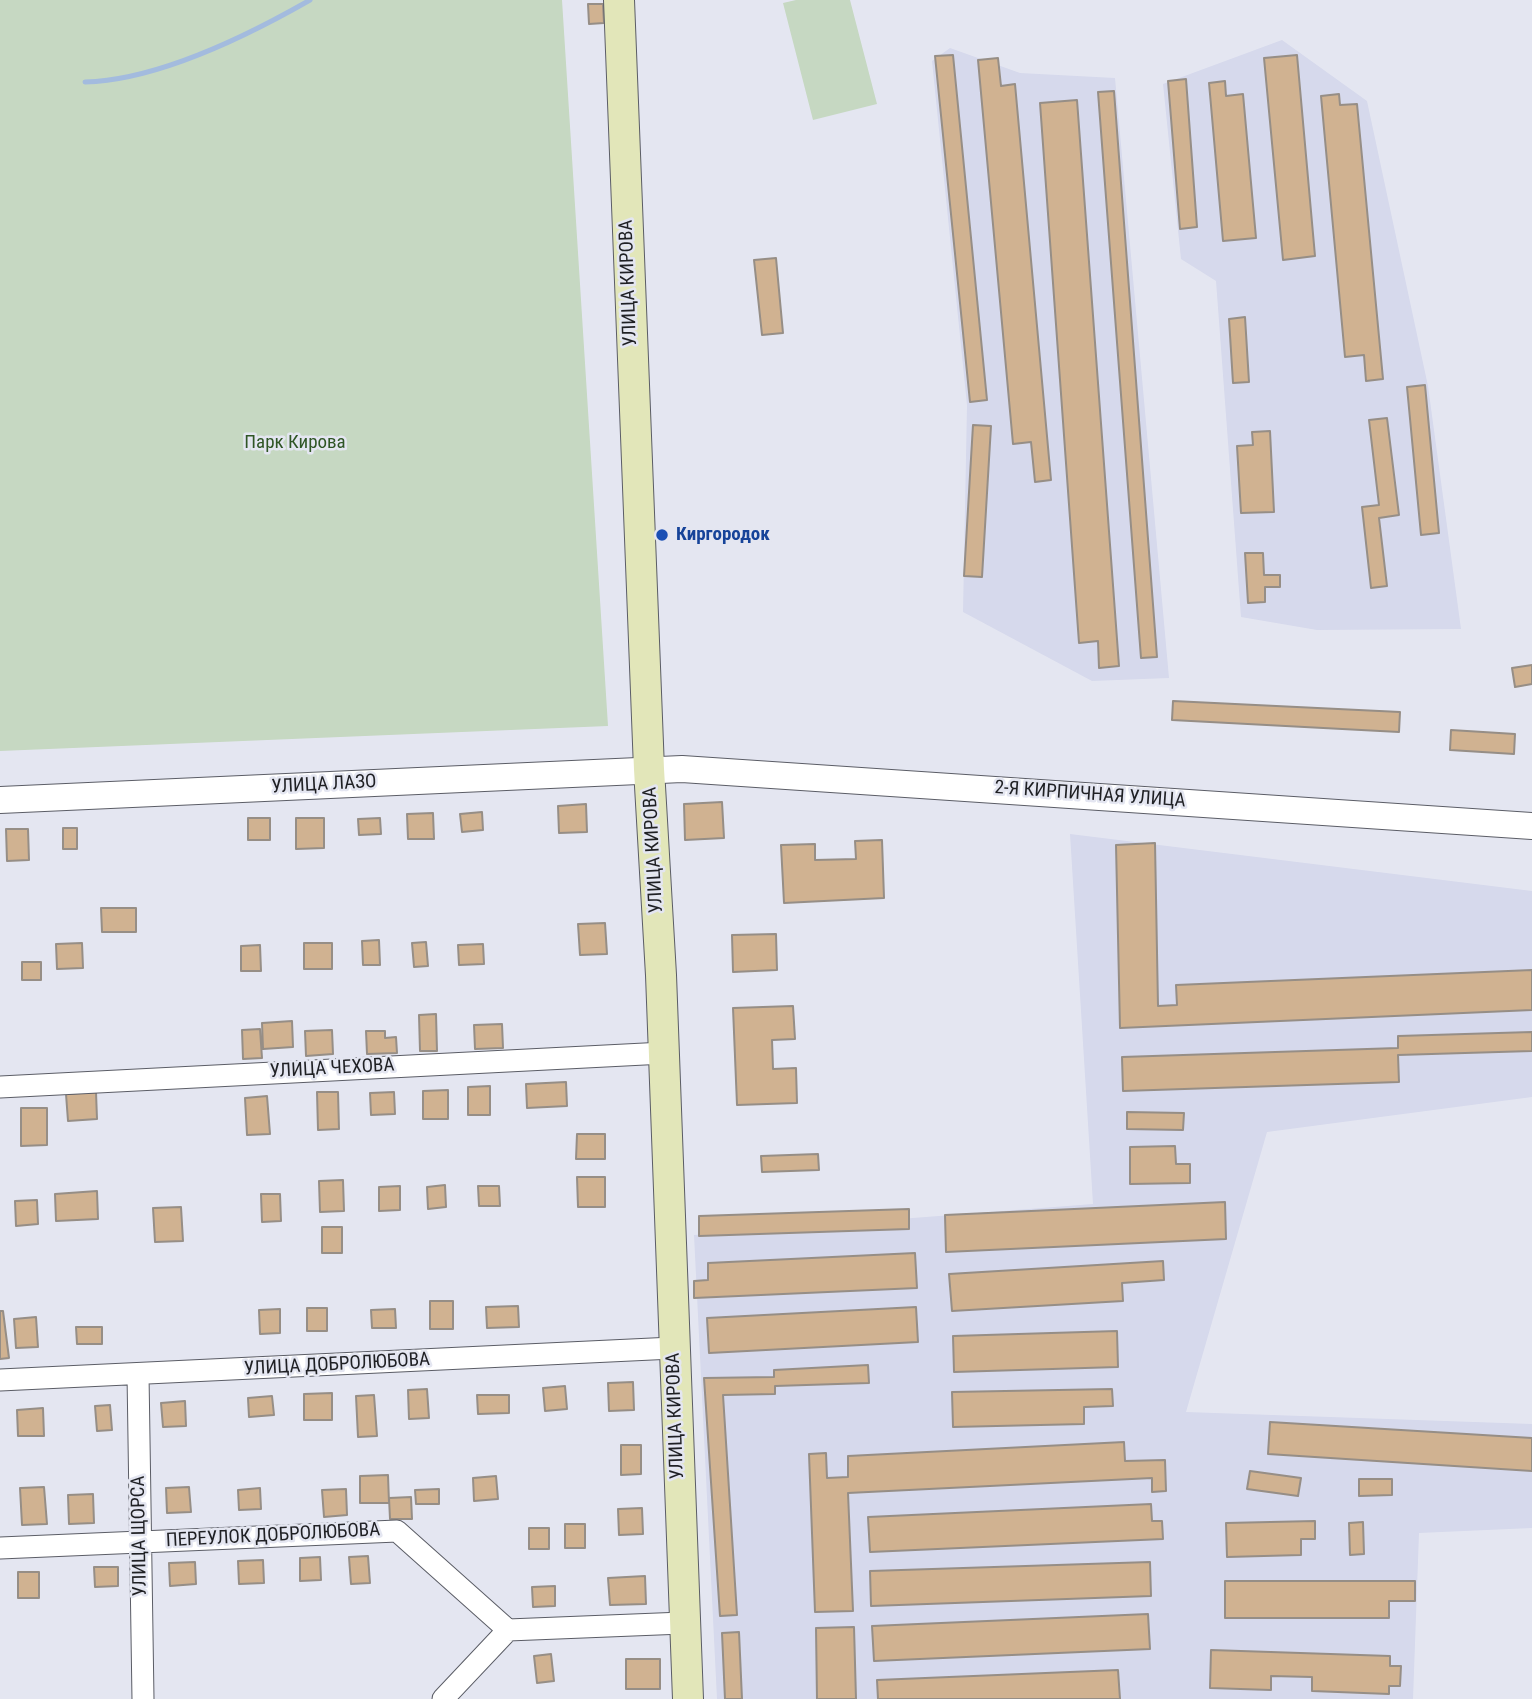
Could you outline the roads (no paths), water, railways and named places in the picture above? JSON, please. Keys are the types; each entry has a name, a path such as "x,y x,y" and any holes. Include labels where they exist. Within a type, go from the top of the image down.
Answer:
{"main road":[{"name":"УЛИЦА КИРОВА","path":"619,0 649,769 664,1053 683,1623 688,1699"}],"street":[{"name":"УЛИЦА ЛАЗО","path":"0,800 649,769"},
{"name":"2-Я КИРПИЧНАЯ УЛИЦА","path":"649,769 822,776 1532,826"},
{"name":"УЛИЦА ЧЕХОВА","path":"0,1087 664,1053"},
{"name":"УЛИЦА ДОБРОЛЮБОВА","path":"0,1380 673,1348"},
{"name":"УЛИЦА ЩОРСА","path":"138,1374 143,1699"},
{"name":"ПЕРЕУЛОК ДОБРОЛЮБОВА","path":"0,1548 397,1531 508,1630"},
{"path":"443,1699 508,1630 683,1623"}],"waterway":[{"path":"85,82 113,79 171,65 258,28 310,0"}],"place":[{"name":"Киргородок","path":"662,535"}],"park label":[{"name":"Парк Кирова","path":"295,443"}]}
